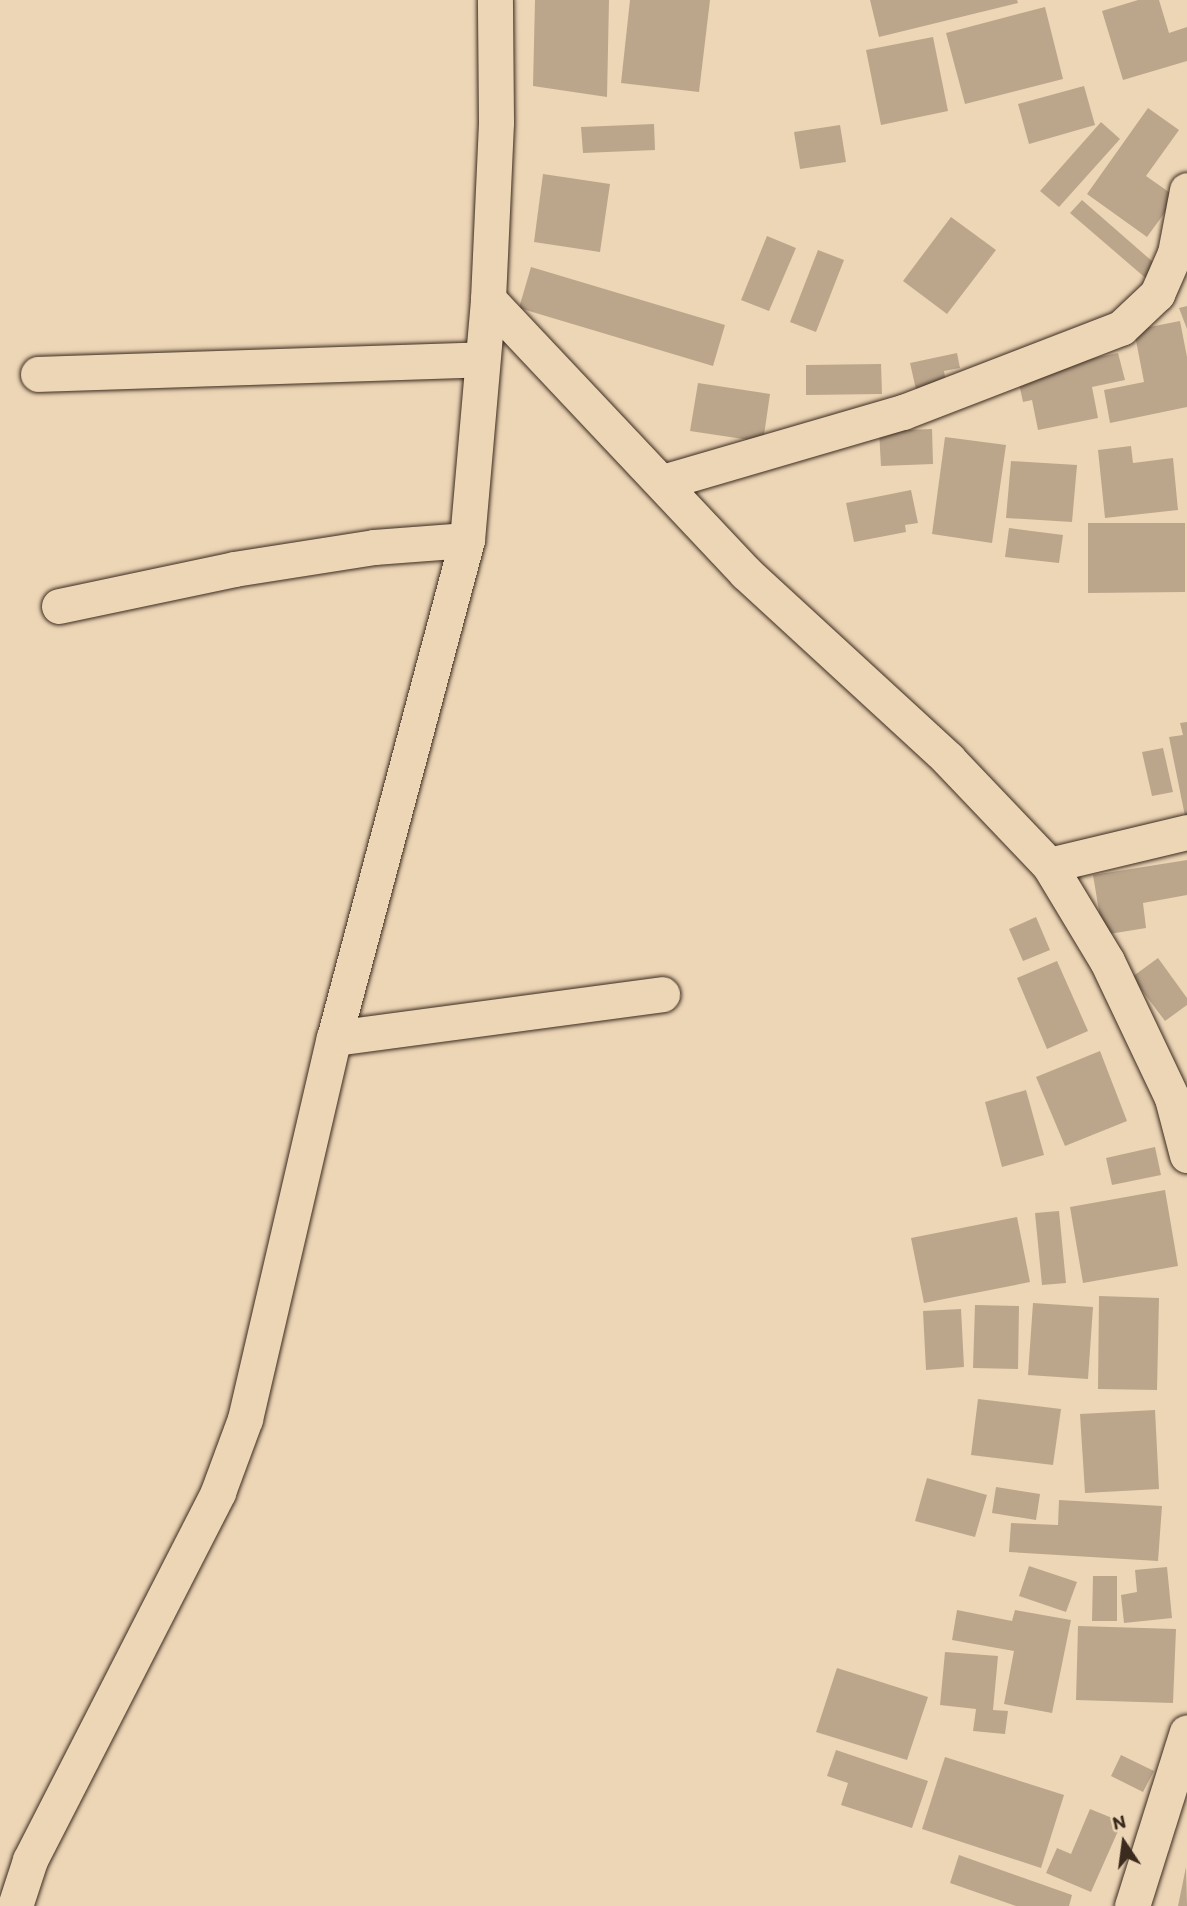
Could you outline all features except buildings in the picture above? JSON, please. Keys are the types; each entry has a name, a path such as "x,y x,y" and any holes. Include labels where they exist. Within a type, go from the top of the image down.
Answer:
{"street":[{"path":"15,1906 30,1860 218,1492 231,1455 285,1260 334,1038 467,540 488,299 496,122 495,0"},
{"path":"663,482 903,412 1121,328 1157,294 1175,253 1187,190"},
{"path":"488,299 746,573 948,759 1049,865 1113,974 1172,1098 1187,1155"},
{"path":"38,374 193,372 482,359"},
{"path":"59,606 234,569 374,547 467,540"},
{"path":"1049,865 1187,832"},
{"path":"334,1038 662,994"},
{"path":"1132,1906 1187,1732"}]}
